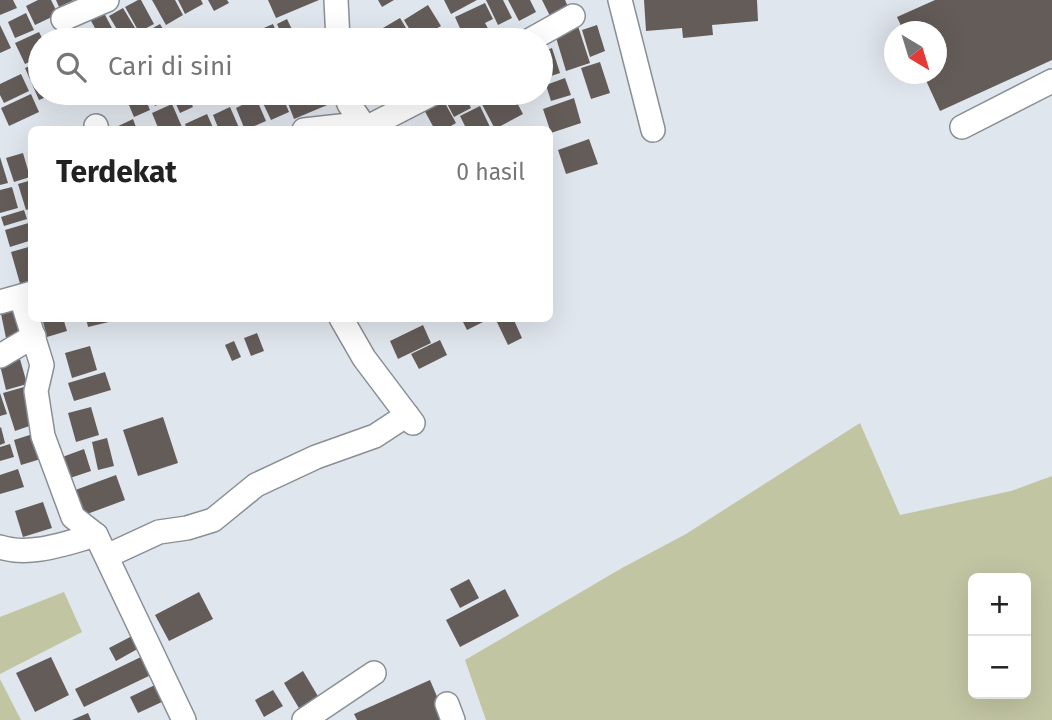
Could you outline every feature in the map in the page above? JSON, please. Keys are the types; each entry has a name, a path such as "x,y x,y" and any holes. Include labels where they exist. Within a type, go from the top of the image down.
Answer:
{"street":[{"path":"63,19 107,0"},
{"path":"336,0 337,28"},
{"path":"620,0 653,130"},
{"path":"552,28 573,16"},
{"path":"962,127 1052,81"},
{"path":"350,105 364,126"},
{"path":"372,126 411,105"},
{"path":"17,297 34,336 42,365 36,391 43,436 73,517 96,535 183,720"},
{"path":"107,556 159,532 187,528 213,520 256,485 316,457 375,436 410,419 364,358 343,322"},
{"path":"0,356 34,336"},
{"path":"0,547 8,550 39,550 96,535"},
{"path":"304,720 374,673"}],"green space":[{"path":"860,423 900,515 1011,491 1052,476 1052,720 486,720 465,660 622,568 686,534"},
{"path":"64,592 82,632 0,674 0,617"},
{"path":"0,679 21,720 0,720"}],"building":[{"path":"0,0 13,0 17,8 0,15"},
{"path":"38,0 51,0 58,14 35,25 26,6"},
{"path":"56,0 74,0 59,7"},
{"path":"141,0 154,24 146,28 137,28 125,7"},
{"path":"152,0 175,0 183,15 166,25"},
{"path":"178,0 201,0 203,4 185,14"},
{"path":"208,0 227,0 229,3 214,11"},
{"path":"268,0 319,0 276,18"},
{"path":"378,0 394,0 382,7"},
{"path":"444,0 477,0 451,14"},
{"path":"486,0 503,0 512,18 498,25"},
{"path":"508,0 530,0 536,12 519,21"},
{"path":"542,0 565,0 570,11 552,20"},
{"path":"644,0 757,0 758,21 712,25 713,35 683,38 682,28 646,31"},
{"path":"935,0 1052,0 1052,60 940,111 928,84 947,84 947,21 899,21 897,17"},
{"path":"485,3 493,19 485,23 488,28 460,28 455,17"},
{"path":"428,5 441,26 409,28 404,20"},
{"path":"123,8 135,28 116,28 109,16"},
{"path":"103,11 112,28 95,28 90,19"},
{"path":"26,13 33,28 28,28 28,33 15,38 8,22"},
{"path":"400,18 406,28 383,28"},
{"path":"287,19 291,28 279,28 277,24"},
{"path":"577,23 590,63 566,71 554,31"},
{"path":"0,25 11,48 0,53"},
{"path":"597,25 605,51 590,57 582,30"},
{"path":"28,37 28,63 25,64 15,43"},
{"path":"553,51 560,73 553,75"},
{"path":"600,62 610,93 591,99 581,68"},
{"path":"21,74 28,91 4,103 0,95 0,84"},
{"path":"565,78 571,95 553,100 553,82"},
{"path":"28,95 28,105 36,105 39,112 9,126 1,108"},
{"path":"574,98 581,123 553,132 553,126 549,126 543,109"},
{"path":"129,105 148,105 150,110 134,117"},
{"path":"172,105 182,126 157,126 152,113"},
{"path":"176,105 192,105 193,107 180,113"},
{"path":"242,105 259,105 266,121 254,126 243,126 236,108"},
{"path":"264,105 286,105 289,112 271,120"},
{"path":"289,105 327,105 294,119"},
{"path":"422,105 446,105 456,123 451,126 433,126"},
{"path":"448,105 470,105 471,108 454,117"},
{"path":"482,105 518,105 523,114 501,126 493,126"},
{"path":"480,106 490,126 465,126 460,116"},
{"path":"230,107 238,126 217,126 213,115"},
{"path":"207,114 212,126 186,126"},
{"path":"133,119 136,126 118,126"},
{"path":"589,139 598,164 566,174 558,150"},
{"path":"23,153 28,178 14,182 6,158"},
{"path":"0,157 8,183 0,185"},
{"path":"28,181 28,209 26,210 18,184"},
{"path":"12,187 18,208 0,213 0,190"},
{"path":"24,210 27,219 4,226 1,217"},
{"path":"28,223 28,241 10,247 5,230"},
{"path":"28,247 28,285 21,287 11,252"},
{"path":"13,305 21,334 6,338 0,309"},
{"path":"43,322 64,322 67,331 47,337"},
{"path":"87,322 109,322 88,327"},
{"path":"463,322 483,322 467,330"},
{"path":"497,322 515,322 522,338 508,345"},
{"path":"423,325 431,343 398,359 390,341"},
{"path":"257,333 264,351 251,356 244,338"},
{"path":"440,340 447,355 419,369 411,354"},
{"path":"234,341 241,357 232,361 225,345"},
{"path":"90,346 97,370 72,378 65,353"},
{"path":"20,359 27,384 6,390 0,365"},
{"path":"105,372 111,390 74,401 68,383"},
{"path":"24,387 35,424 15,431 3,393"},
{"path":"0,393 7,414 0,416"},
{"path":"91,407 99,435 76,442 68,413"},
{"path":"163,417 178,463 138,476 123,430"},
{"path":"0,428 5,443 0,445"},
{"path":"36,433 44,458 21,465 14,440"},
{"path":"107,438 114,466 98,470 92,442"},
{"path":"10,444 14,457 0,461 0,447"},
{"path":"84,449 91,471 64,480 57,459"},
{"path":"18,469 24,487 0,494 0,475"},
{"path":"116,475 125,500 79,517 70,492"},
{"path":"43,502 52,528 23,537 15,511"},
{"path":"469,579 479,598 460,608 450,589"},
{"path":"505,589 519,616 460,647 446,620"},
{"path":"199,592 213,619 169,641 155,615"},
{"path":"134,635 141,647 116,661 109,648"},
{"path":"145,655 153,674 84,707 75,689"},
{"path":"51,657 69,695 35,712 16,673"},
{"path":"303,671 322,703 303,715 284,683"},
{"path":"430,680 446,718 357,720 354,714"},
{"path":"157,684 164,701 138,713 130,697"},
{"path":"273,690 283,706 264,717 255,700"},
{"path":"88,713 91,720 72,720"}]}
